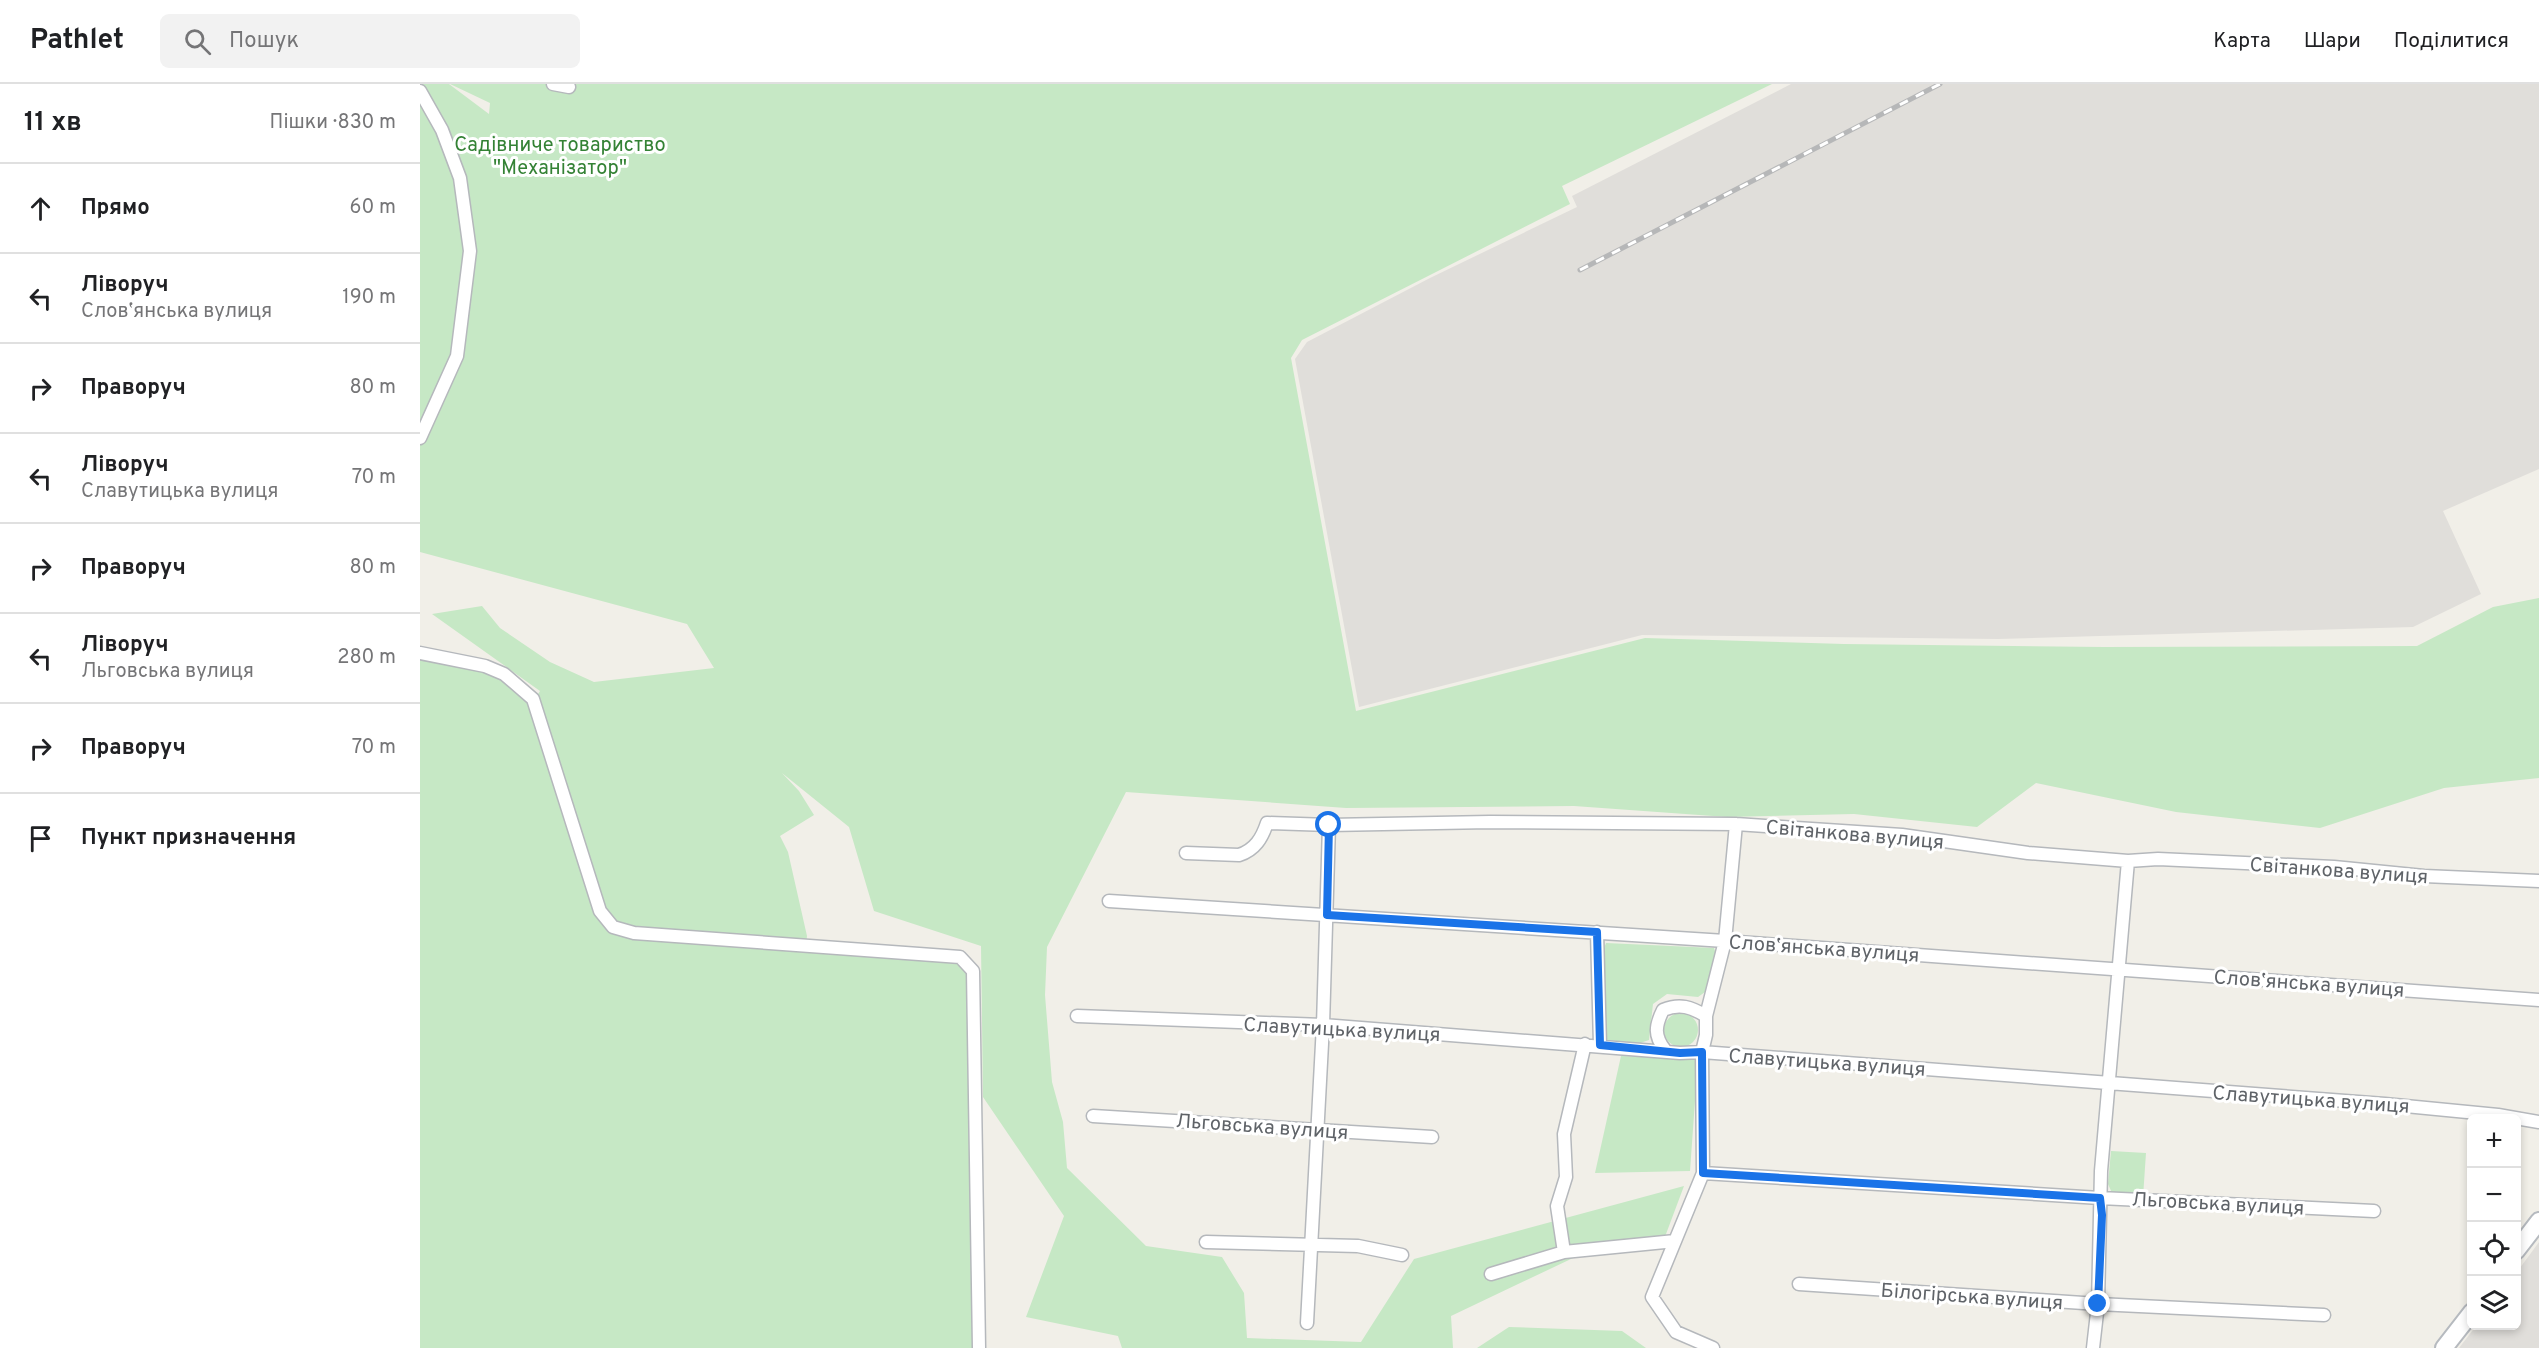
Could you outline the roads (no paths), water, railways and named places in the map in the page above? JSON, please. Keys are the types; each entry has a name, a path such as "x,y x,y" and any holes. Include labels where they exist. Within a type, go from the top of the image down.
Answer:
{"main road":[{"path":"2521,1246 2539,1221"},
{"path":"2444,1348 2467,1318"}],"street":[{"path":"553,84 569,87"},
{"path":"420,91 442,130 460,178 470,250 457,356 420,438"},
{"path":"420,653 484,666 504,675 533,699 600,911 613,927 634,933 960,957 974,971 979,1348"},
{"name":"Світанкова вулиця","path":"1186,853 1239,855 1245,853 1260,840 1267,823 1329,825 1532,822 1736,824 1902,835 2028,853 2128,861 2158,859 2323,866 2424,876 2539,880"},
{"path":"1713,1348 1676,1332 1652,1297 1703,1173 1702,1052 1706,1035 1706,1016 1725,941 1736,824"},
{"path":"1307,1323 1323,1025 1329,825"},
{"path":"2093,1348 2098,1304 2102,1215 2100,1198 2128,861"},
{"name":"Словʼянська вулиця","path":"1109,901 1597,932 2539,1000"},
{"path":"1597,932 1600,1045"},
{"path":"1665,1050 1656,1038 1657,1021 1663,1010 1673,1005 1686,1006 1706,1016"},
{"name":"Славутицька вулиця","path":"1077,1016 1323,1025 1702,1052 2385,1104 2498,1115 2539,1122"},
{"path":"1564,1252 1557,1206 1566,1177 1564,1134 1586,1044"},
{"name":"Льговська вулиця","path":"1093,1116 1432,1137"},
{"name":"Льговська вулиця","path":"1703,1173 2100,1198 2374,1211"},
{"path":"1491,1274 1564,1252 1675,1241"},
{"path":"1206,1242 1358,1246 1402,1255"},
{"name":"Білогірська вулиця","path":"1799,1284 2098,1304 2324,1315"}],"railway":[{"path":"1580,270 1940,84"}],"park label":[{"name":"Садівниче товариство \"Механізатор\"","path":"560,156"}]}
